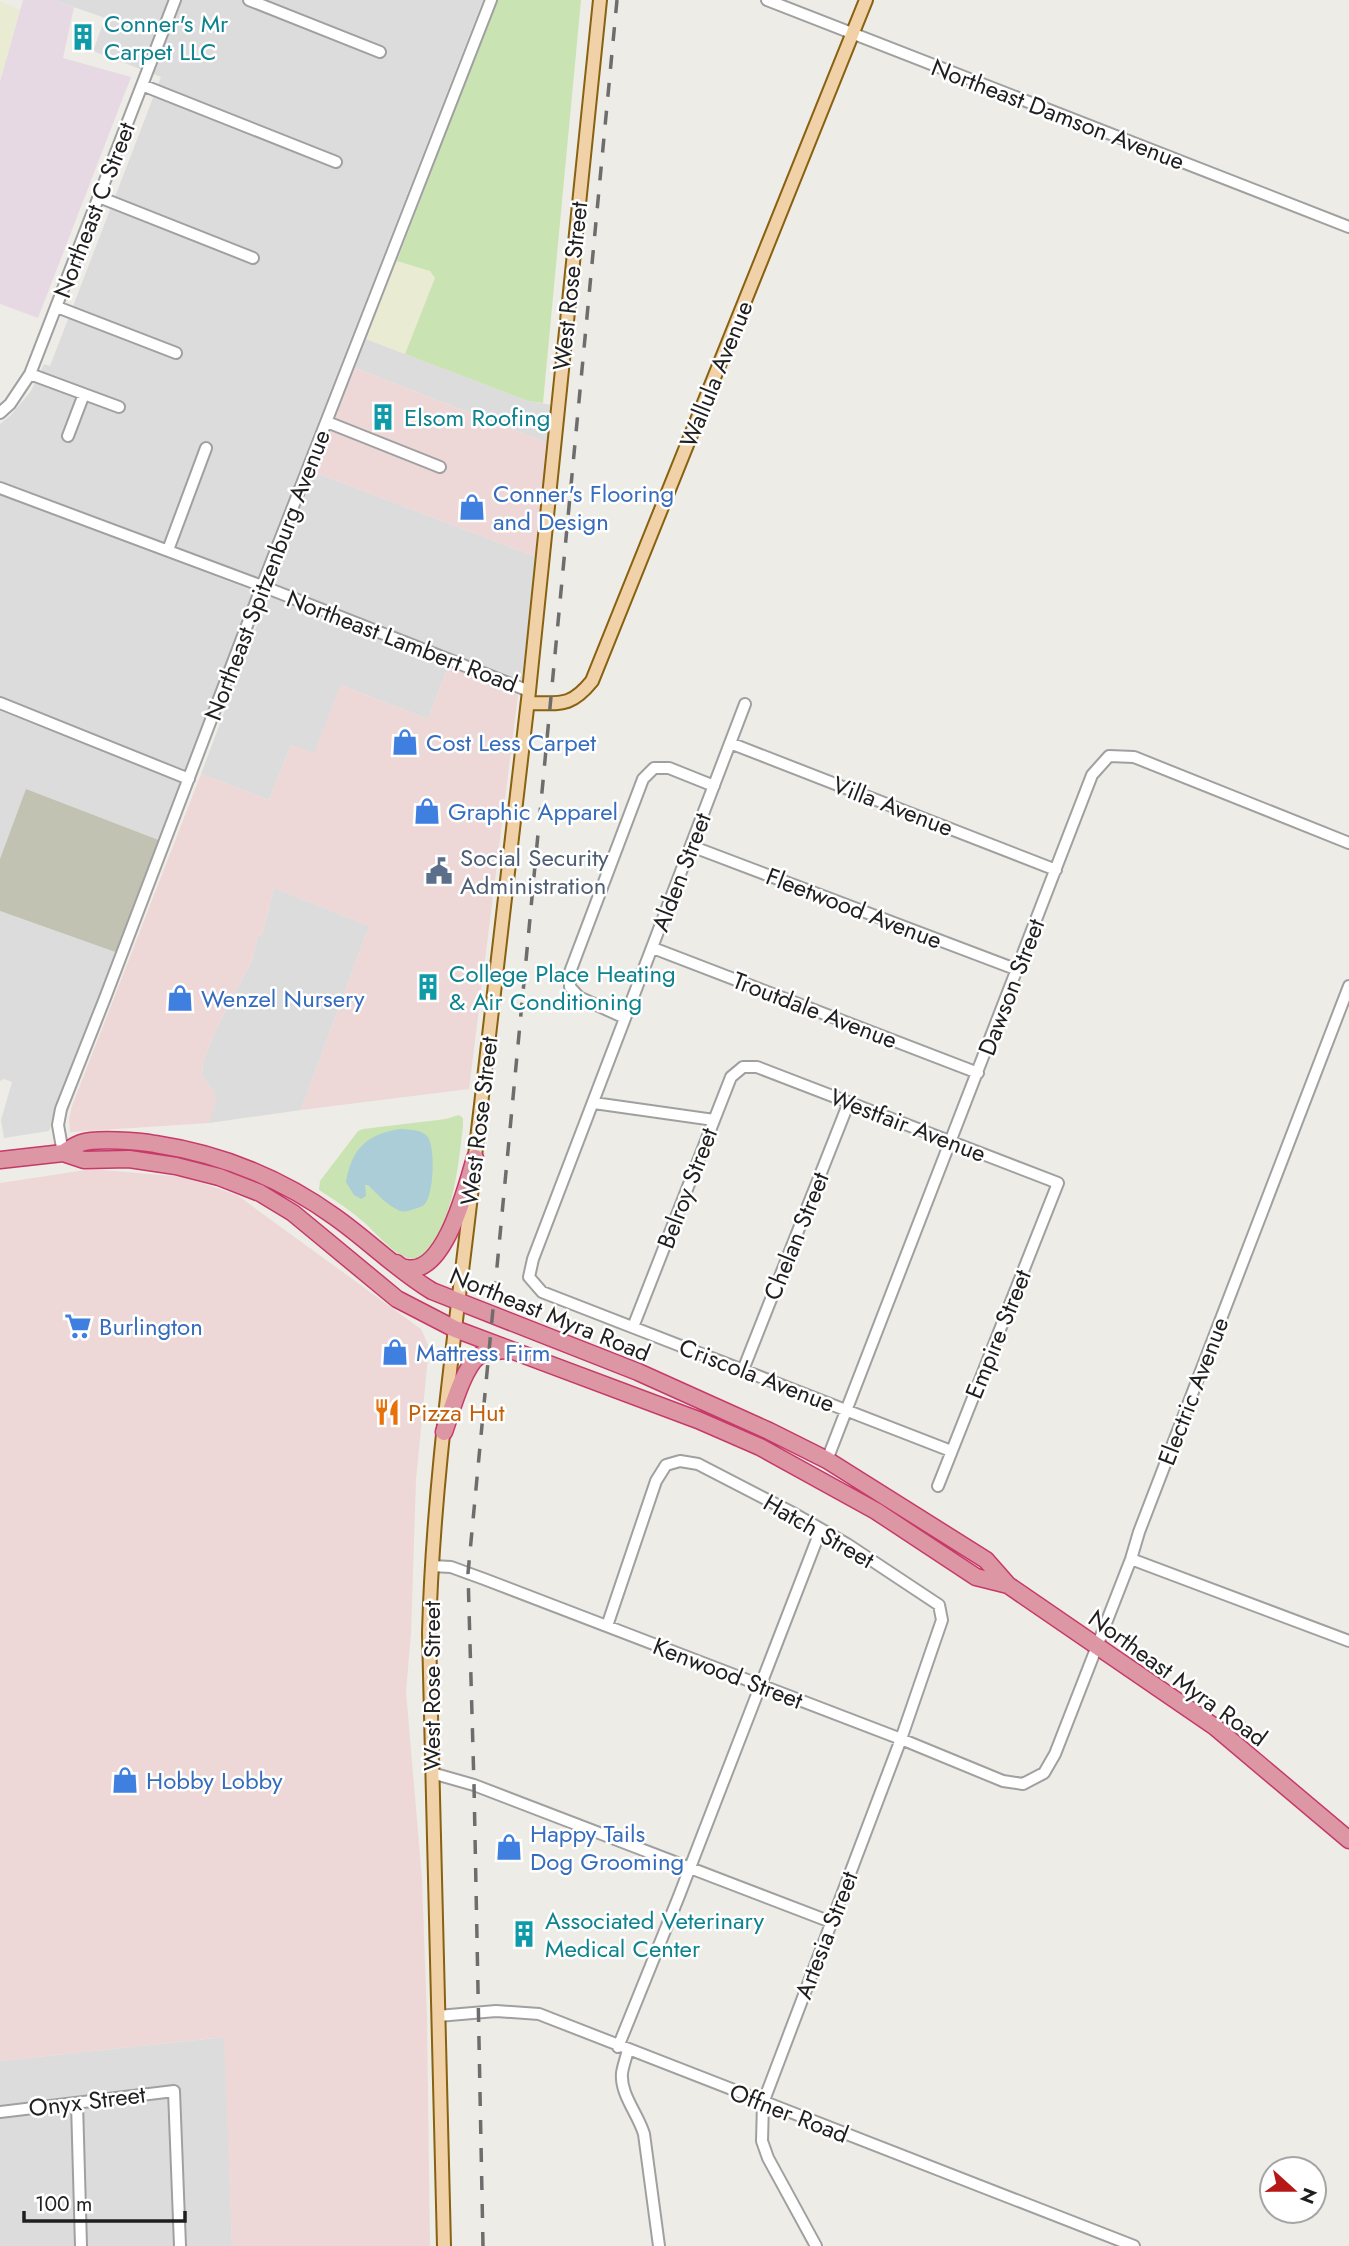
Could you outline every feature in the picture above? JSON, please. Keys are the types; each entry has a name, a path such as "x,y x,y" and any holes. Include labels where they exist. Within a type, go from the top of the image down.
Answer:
{"highway":[{"name":"Northeast Myra Road","path":"0,1160 62,1153 82,1142 133,1140 182,1148 271,1177 337,1218 410,1278 432,1291 638,1372 769,1431 827,1461 986,1560 1007,1586 1215,1727 1349,1840"},
{"name":"Northeast Myra Road","path":"62,1153 84,1160 129,1159 176,1166 219,1177 260,1193 293,1213 397,1299 455,1329 698,1420 760,1447 876,1511 976,1577 1007,1586"},
{"path":"379,1254 406,1268 417,1268 429,1262 441,1247 458,1214 475,1158"},
{"path":"444,1432 466,1375 477,1357 489,1351 509,1350"}],"main road":[{"name":"West Rose Street","path":"444,2246 429,1646 432,1566 455,1329 528,697 600,0"},
{"name":"Wallula Avenue","path":"528,697 569,701 581,695 592,681 866,0"}],"street":[{"name":"Northeast C Street","path":"0,412 10,404 30,374 175,0"},
{"path":"249,0 380,52"},
{"name":"Northeast Spitzenburg Avenue","path":"62,1153 58,1125 61,1109 491,0"},
{"name":"Northeast Damson Avenue","path":"767,0 1349,227"},
{"path":"142,85 336,162"},
{"path":"99,197 253,258"},
{"path":"57,307 176,353"},
{"path":"30,374 119,407"},
{"path":"68,436 84,394"},
{"path":"327,422 440,467"},
{"path":"168,550 206,448"},
{"name":"Northeast Lambert Road","path":"0,488 262,586 528,697"},
{"path":"0,703 188,779"},
{"name":"Alden Street","path":"529,1277 533,1259 745,704"},
{"name":"Villa Avenue","path":"730,743 1056,870"},
{"name":"Dawson Street","path":"827,1461 1092,775 1110,756 1134,757 1349,843"},
{"path":"625,1018 579,998 570,986 570,972 642,779 654,768 669,768 714,786"},
{"name":"Fleetwood Avenue","path":"691,846 1018,970"},
{"name":"Troutdale Avenue","path":"653,948 978,1073"},
{"name":"Electric Avenue","path":"1023,1784 1044,1773 1055,1754 1349,986"},
{"name":"Belroy Street","path":"633,1327 731,1077 743,1067 757,1067"},
{"name":"Westfair Avenue","path":"757,1067 1058,1182"},
{"name":"Chelan Street","path":"743,1370 849,1102"},
{"path":"594,1103 714,1120"},
{"name":"Empire Street","path":"938,1486 1058,1182"},
{"name":"Criscola Avenue","path":"529,1277 542,1292 951,1451"},
{"name":"Hatch Street","path":"607,1626 656,1481 666,1465 680,1461 698,1464 821,1529 939,1605 942,1620"},
{"path":"659,2246 644,2134 623,2083 623,2048 821,1529"},
{"path":"1131,1559 1349,1641"},
{"name":"Kenwood Street","path":"432,1566 451,1567 901,1739 1003,1781 1023,1784"},
{"name":"Artesia Street","path":"816,2246 768,2158 762,2141 763,2103 901,1739 942,1620"},
{"path":"432,1773 474,1785 831,1922"},
{"name":"Offner Road","path":"438,2016 496,2011 539,2014 1133,2246"},
{"name":"Onyx Street","path":"0,2112 174,2091 180,2246"},
{"path":"77,2103 81,2246"}],"shaded area":[{"path":"23,0 54,0 74,7 63,58 131,77 38,318 0,304 0,81"},
{"path":"54,0 483,0 257,579 0,481 0,424 31,391 44,364 50,366 161,77 93,51 105,18"},
{"path":"0,1 20,10 0,81"},
{"path":"397,261 430,271 435,278 405,354 366,339"},
{"path":"366,339 528,401 552,405 548,443 355,368"},
{"path":"355,368 548,443 536,557 314,472"},
{"path":"314,472 536,557 522,680 271,584"},
{"path":"0,493 253,591 186,770 0,698"},
{"path":"269,593 449,664 428,719 341,685 314,754 291,745 269,800 201,774"},
{"path":"449,664 467,671 466,675 518,695 469,1089 301,1110 369,926 274,888 262,935 258,936 252,960 217,1027 203,1062 202,1076 214,1092 216,1100 209,1123 70,1132 72,1106 201,774 269,800 291,745 314,753 341,685 428,719"},
{"path":"0,711 184,782 161,841 0,859"},
{"path":"26,789 161,841 118,953 0,911 0,859"},
{"path":"274,888 369,926 301,1110 209,1123 214,1107 214,1092 202,1076 203,1062 217,1027 252,960 258,936 262,935"},
{"path":"0,911 118,953 49,1131 4,1138 1,1120 12,1082 4,1079 0,1081"},
{"path":"92,1169 184,1177 237,1195 421,1329 429,1347 416,1480 411,1634 406,1691 422,1879 430,2246 232,2246 224,2037 0,2061 0,1183"},
{"path":"225,2037 232,2246 0,2246 0,2061"}],"green space":[{"path":"497,0 581,0 543,403 528,401 405,354 435,278 430,271 397,261"},
{"path":"459,1115 463,1118 463,1126 450,1203 433,1247 422,1257 412,1259 402,1256 360,1219 319,1190 320,1181 358,1131"}],"water":[{"path":"401,1129 418,1131 427,1136 433,1160 432,1182 427,1200 424,1205 404,1212 382,1199 368,1185 365,1185 366,1196 361,1199 354,1195 346,1182 352,1160 363,1145 379,1135"}],"railway":[{"path":"483,2246 468,1573 617,0"}],"place":[{"name":"Conner's Mr Carpet LLC","path":"83,37"},
{"name":"Elsom Roofing","path":"383,417"},
{"name":"Conner's Flooring and Design","path":"472,507"},
{"name":"Cost Less Carpet","path":"405,742"},
{"name":"Graphic Apparel","path":"427,811"},
{"name":"Social Security Administration","path":"439,871"},
{"name":"College Place Heating & Air Conditioning","path":"428,987"},
{"name":"Wenzel Nursery","path":"180,998"},
{"name":"Burlington","path":"78,1326"},
{"name":"Mattress Firm","path":"395,1352"},
{"name":"Pizza Hut","path":"387,1412"},
{"name":"Hobby Lobby","path":"125,1780"},
{"name":"Happy Tails Dog Grooming","path":"509,1847"},
{"name":"Associated Veterinary Medical Center","path":"524,1934"}]}
